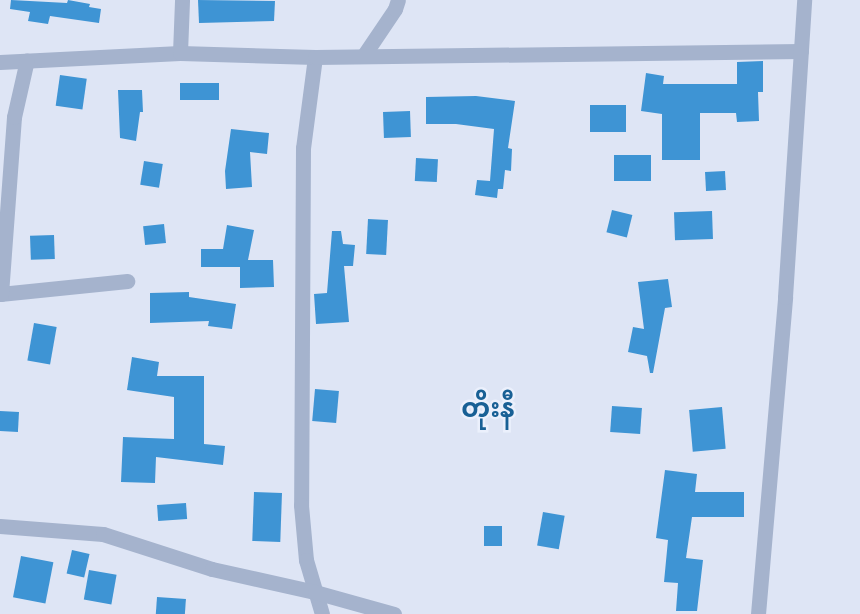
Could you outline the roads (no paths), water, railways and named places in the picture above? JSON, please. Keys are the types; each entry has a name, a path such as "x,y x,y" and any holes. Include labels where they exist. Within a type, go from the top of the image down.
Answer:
{"street":[{"path":"180,53 182,0"},
{"path":"364,55 395,9 398,0"},
{"path":"758,614 785,297 804,0"},
{"path":"0,62 180,53 315,57 801,51"},
{"path":"315,57 303,148 301,505 306,560 322,614"},
{"path":"27,60 14,117 1,294 127,281"},
{"path":"0,526 103,534 212,569 315,591 394,614"}],"district":[{"name":"တိုးနီ","path":"488,409"}]}
